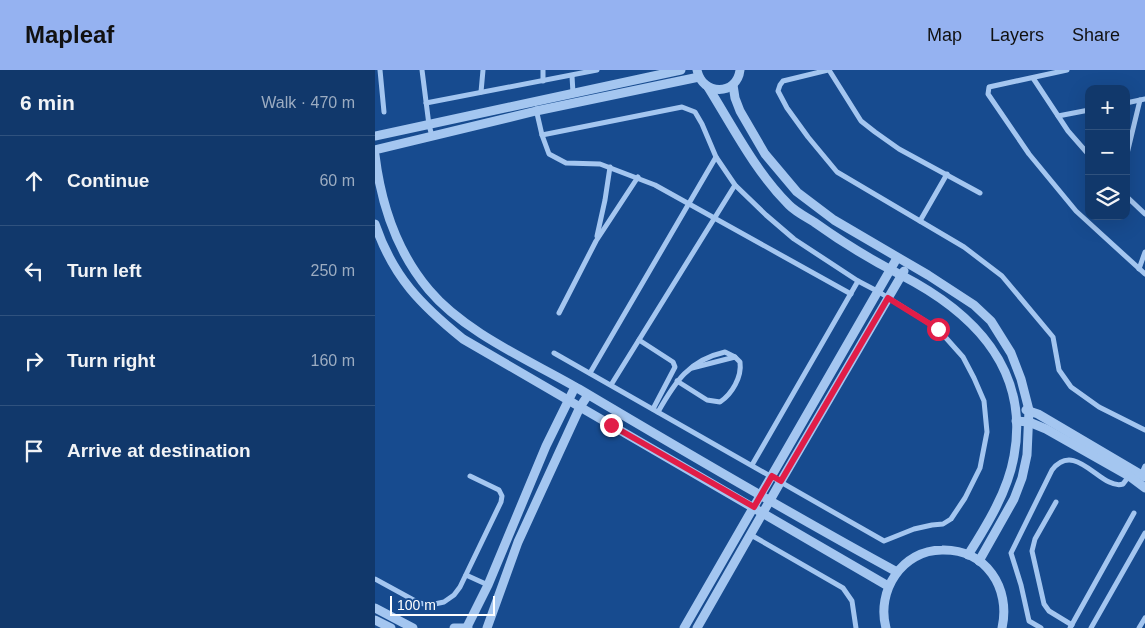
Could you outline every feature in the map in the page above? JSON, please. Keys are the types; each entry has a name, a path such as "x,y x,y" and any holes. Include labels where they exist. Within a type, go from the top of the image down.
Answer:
{"street":[{"path":"380,70 385,112"},
{"path":"422,70 432,136"},
{"path":"481,92 483,70"},
{"path":"543,70 543,81"},
{"path":"426,103 597,70"},
{"path":"375,136 681,70"},
{"path":"708,87 721,90 733,85 740,70"},
{"path":"980,193 899,149 861,121 828,70 783,81 780,84 778,91 787,108 837,172 964,247 1002,276 1053,337 1059,370 1071,387 1099,407 1145,430"},
{"path":"1067,70 989,87 988,94 1029,154 1076,211 1145,274"},
{"path":"375,150 698,74 761,172 790,206 832,235 948,304 971,323 989,343 1011,386 1016,409 1014,456 1009,476 987,522 968,555"},
{"path":"572,76 573,93"},
{"path":"1033,78 1068,131 1085,150"},
{"path":"733,85 740,111 765,154 797,192 833,220 974,305 991,321 1011,354 1021,379 1029,410 1027,455 1022,478 1014,499 979,561"},
{"path":"375,91 381,89"},
{"path":"1130,102 1143,100 1130,144"},
{"path":"535,101 542,135 549,154 566,163 600,164 638,177 851,294"},
{"path":"542,135 682,107 695,112 716,157 735,184 794,239 858,281 938,329 963,357 985,402 987,432 980,468 965,498 951,519 943,524 914,529 884,541 554,353"},
{"path":"1058,116 1085,111"},
{"path":"375,155 384,206 397,241 413,269 429,290 465,322 769,502 897,572"},
{"path":"590,373 716,157"},
{"path":"595,241 605,200 610,168"},
{"path":"920,221 947,174"},
{"path":"559,313 595,241 638,177"},
{"path":"611,385 735,184"},
{"path":"1130,200 1145,214"},
{"path":"375,224 388,257 406,286 463,339 889,586"},
{"path":"1139,269 1145,252"},
{"path":"684,628 897,258"},
{"path":"697,628 908,264"},
{"path":"752,465 858,281"},
{"path":"639,340 673,362 675,367 653,409"},
{"path":"658,412 677,381 688,369 735,357 739,360 741,366 738,380 729,394 720,402 707,400 677,381"},
{"path":"454,628 468,628 546,446 575,387"},
{"path":"487,628 518,542 580,407 588,395"},
{"path":"1016,409 1029,410 1144,473"},
{"path":"1016,421 1029,422 1047,429 1129,476 1145,488"},
{"path":"1041,628 1029,621 1011,553 1052,470 1056,464 1065,460 1075,461 1115,484 1123,484 1129,476"},
{"path":"375,579 419,603 431,605 444,602 454,595 466,575 501,502 502,496 499,490 470,476"},
{"path":"1055,502 1035,539 1031,551 1044,604 1049,611 1071,626 1133,513"},
{"path":"1091,628 1145,533"},
{"path":"751,535 843,588 852,601 856,628"},
{"path":"886,628 884,602 889,586 897,572 909,560 925,553 942,550 959,551 979,561 987,567 997,580 1003,597 1005,614 1002,628"},
{"path":"466,575 488,585"},
{"path":"375,608 413,628"},
{"path":"1139,628 1145,618"},
{"path":"375,620 391,628"}],"route":[{"path":"611,425 754,507 772,476 781,481 888,298 938,329"}]}
